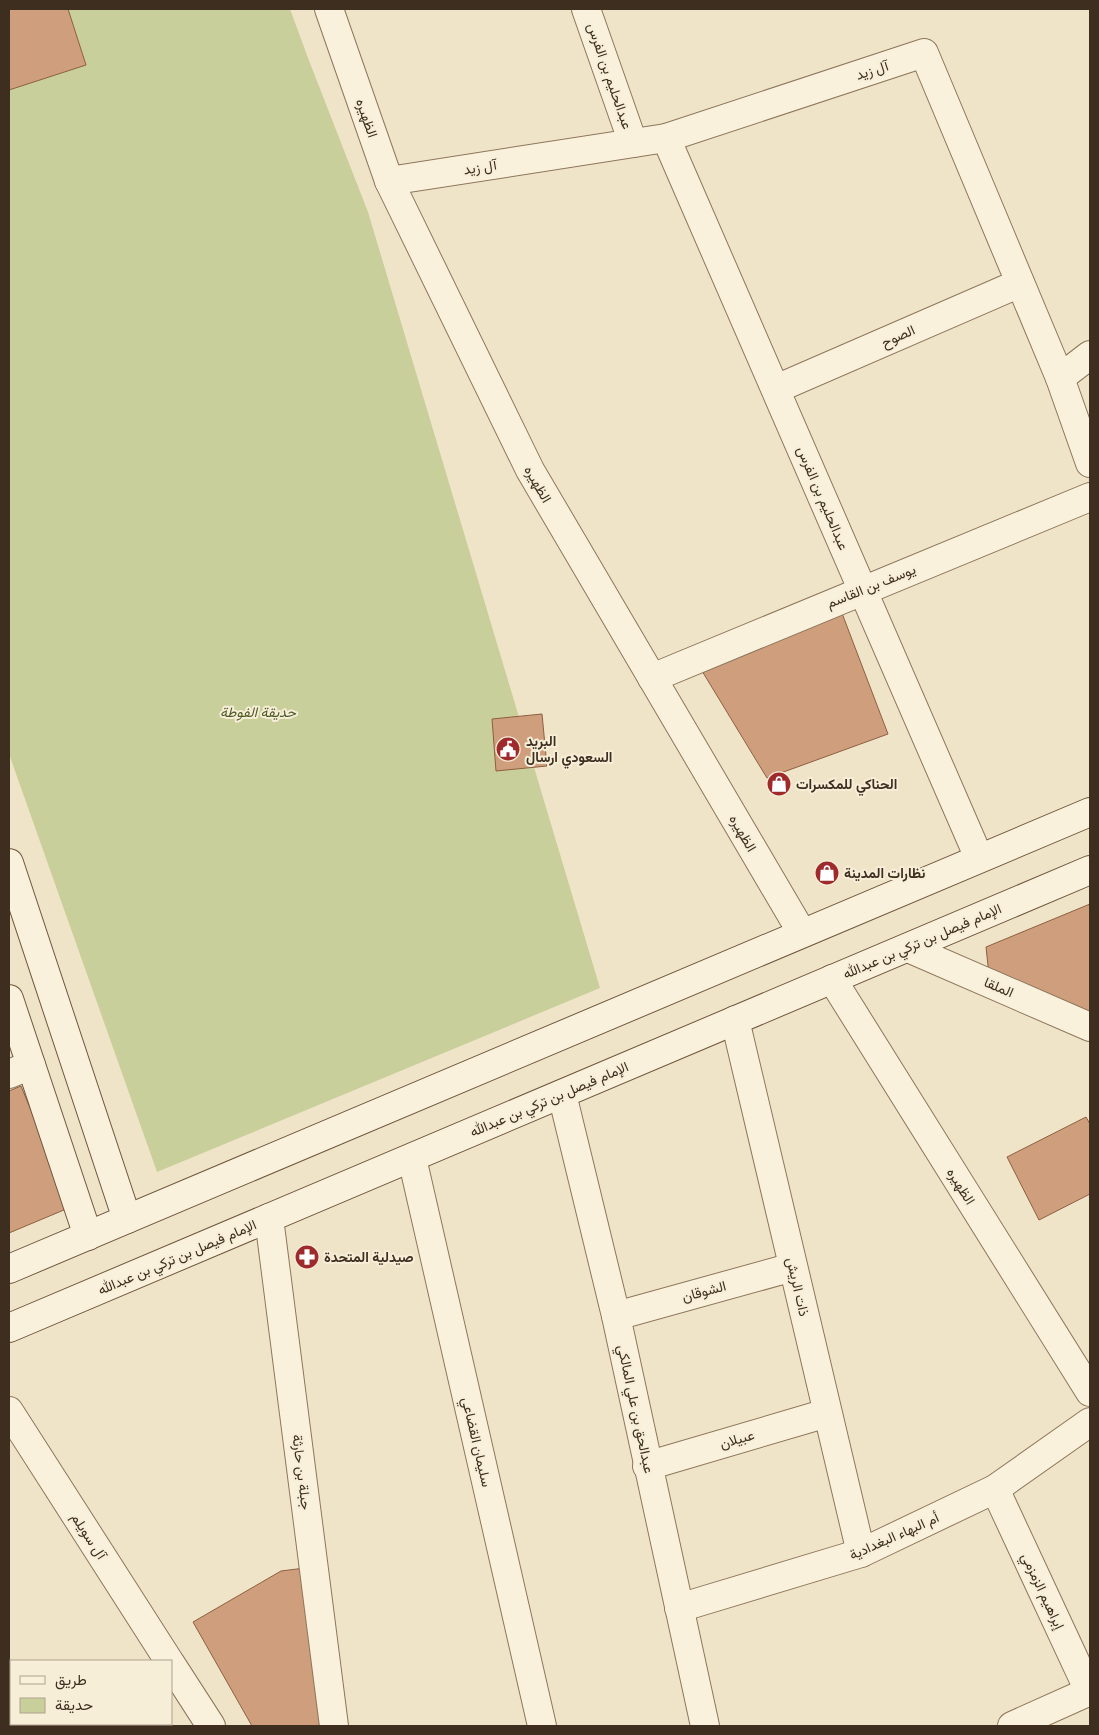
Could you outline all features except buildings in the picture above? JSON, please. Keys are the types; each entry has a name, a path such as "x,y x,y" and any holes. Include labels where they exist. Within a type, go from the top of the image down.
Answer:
{"street":[{"name":"الظهيره","path":"329,9 389,181 530,470 802,933"},
{"name":"عبدالحليم بن الفرس","path":"586,9 633,143"},
{"name":"آل زيد","path":"389,181 666,138 924,53 1060,378 1090,463"},
{"name":"عبدالحليم بن الفرس","path":"666,138 979,858"},
{"name":"الصوح","path":"776,389 1020,283"},
{"path":"1060,378 1090,355"},
{"name":"يوسف بن القاسم","path":"652,678 1090,497"},
{"path":"9,1269 1090,812"},
{"path":"9,863 128,1219"},
{"name":"الإمام فيصل بن تركي بن عبدالله","path":"9,1328 1090,870"},
{"name":"الملقا","path":"908,948 1090,1027"},
{"name":"الظهيره","path":"832,979 1090,1392"},
{"path":"9,999 20,1070 88,1236"},
{"name":"ذات الريش","path":"735,1020 861,1553"},
{"name":"عبدالحق بن علي المالكي","path":"562,1094 616,1316 647,1466 705,1726"},
{"name":"سليمان القضاعي","path":"412,1158 542,1726"},
{"name":"جبلة بن حارثة","path":"269,1218 334,1726"},
{"name":"الشوقان","path":"616,1316 793,1267"},
{"name":"آل سويلم","path":"9,1411 168,1660"},
{"name":"عبيلان","path":"647,1466 827,1413"},
{"name":"أم البهاء البغدادية","path":"679,1608 861,1553 995,1489 1090,1422"},
{"name":"إبراهيم الزمزمي","path":"995,1489 1090,1692"},
{"name":"آل سويلم","path":"172,1666 211,1726"},
{"path":"1012,1726 1090,1692"}],"green space":[{"name":"حديقة الفوطة","path":"9,9 290,9 368,212 600,988 157,1172 9,754"}],"place":[{"name":"البريد السعودي ارسال","path":"508,749"},
{"name":"الحناكي للمكسرات","path":"779,784"},
{"name":"نظارات المدينة","path":"827,873"},
{"name":"صيدلية المتحدة","path":"307,1257"}]}
